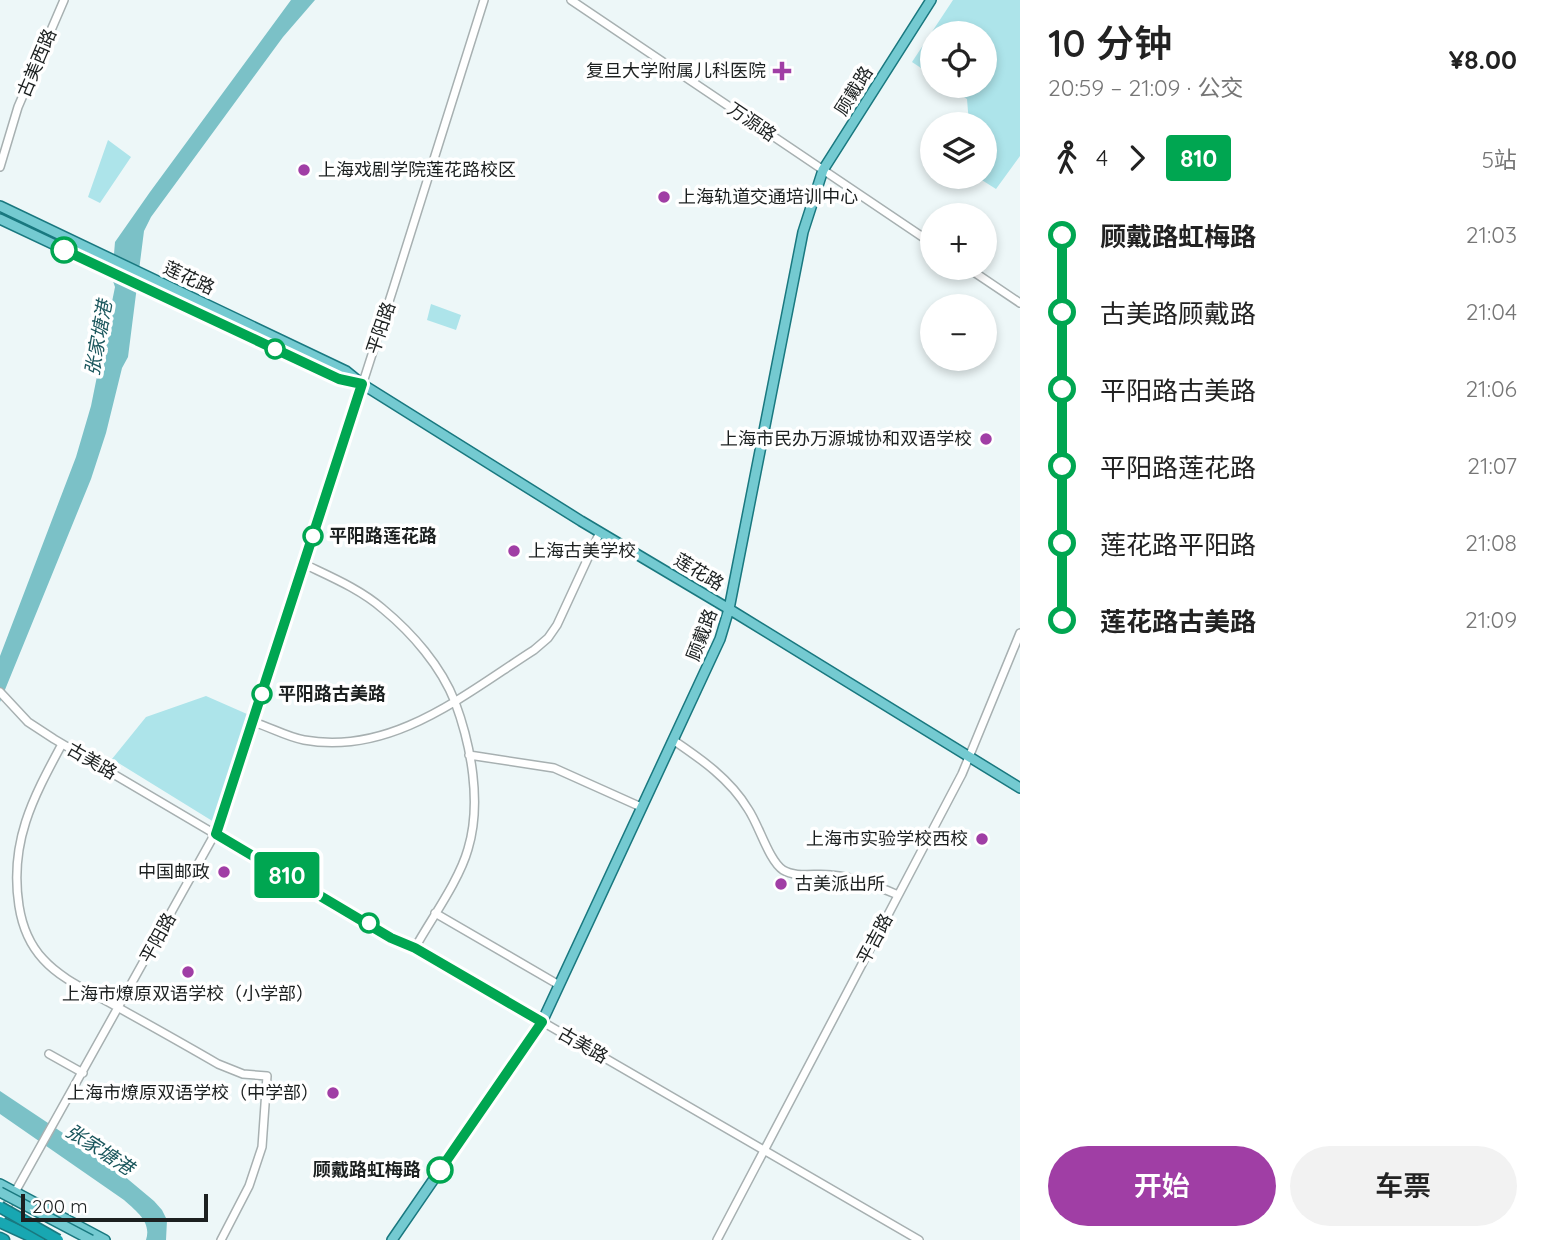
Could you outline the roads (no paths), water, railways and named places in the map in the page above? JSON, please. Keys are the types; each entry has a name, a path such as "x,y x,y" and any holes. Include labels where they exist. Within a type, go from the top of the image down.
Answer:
{"highway":[{"path":"0,1207 60,1240"},
{"path":"0,1220 38,1240"}],"main road":[{"name":"顾戴路","path":"392,1240 542,1022 720,639 729,609 803,232 823,170 931,0"},
{"name":"莲花路","path":"0,206 346,371 362,384 600,532 1020,789"},
{"name":"莲花路","path":"0,219 339,379 362,384"},
{"path":"0,1184 105,1240"},
{"path":"0,1192 91,1240"}],"street":[{"name":"古美西路","path":"0,167 18,107 64,0"},
{"name":"平阳路","path":"0,1220 216,834 484,0"},
{"name":"万源路","path":"571,0 920,235"},
{"path":"986,280 1020,303"},
{"path":"253,722 302,739 355,742 412,725 534,650 548,638 557,625 600,532"},
{"path":"304,564 342,582 382,607 427,655 454,701 469,755 473,806 471,836 465,860 415,948"},
{"name":"平吉路","path":"717,1240 970,757 1020,633"},
{"name":"古美路","path":"0,692 28,722 62,744 391,938 415,948 919,1240"},
{"path":"673,740 708,765 734,790 759,827 771,856 781,869 797,874 831,874 850,878 898,895"},
{"path":"62,744 33,799 21,835 16,871 20,913 25,930 42,958 64,977 218,1064 243,1074 267,1076 262,1147 248,1186 221,1240"},
{"path":"469,755 554,768 641,807"},
{"path":"435,912 559,985"},
{"path":"49,1054 83,1073"}],"place":[{"name":"复旦大学附属儿科医院","path":"782,71"},
{"name":"上海戏剧学院莲花路校区","path":"304,170"},
{"name":"上海轨道交通培训中心","path":"664,197"},
{"name":"上海市民办万源城协和双语学校","path":"986,439"},
{"name":"平阳路莲花路","path":"313,536"},
{"name":"上海古美学校","path":"514,551"},
{"name":"平阳路古美路","path":"262,694"},
{"name":"上海市实验学校西校","path":"982,839"},
{"name":"中国邮政","path":"224,872"},
{"name":"古美派出所","path":"781,884"},
{"name":"上海市燎原双语学校（小学部）","path":"188,972"},
{"name":"上海市燎原双语学校（中学部）","path":"333,1093"},
{"name":"顾戴路虹梅路","path":"440,1170"}],"water label":[{"name":"张家塘港","path":"98,338"},
{"name":"张家塘港","path":"100,1149"}]}
